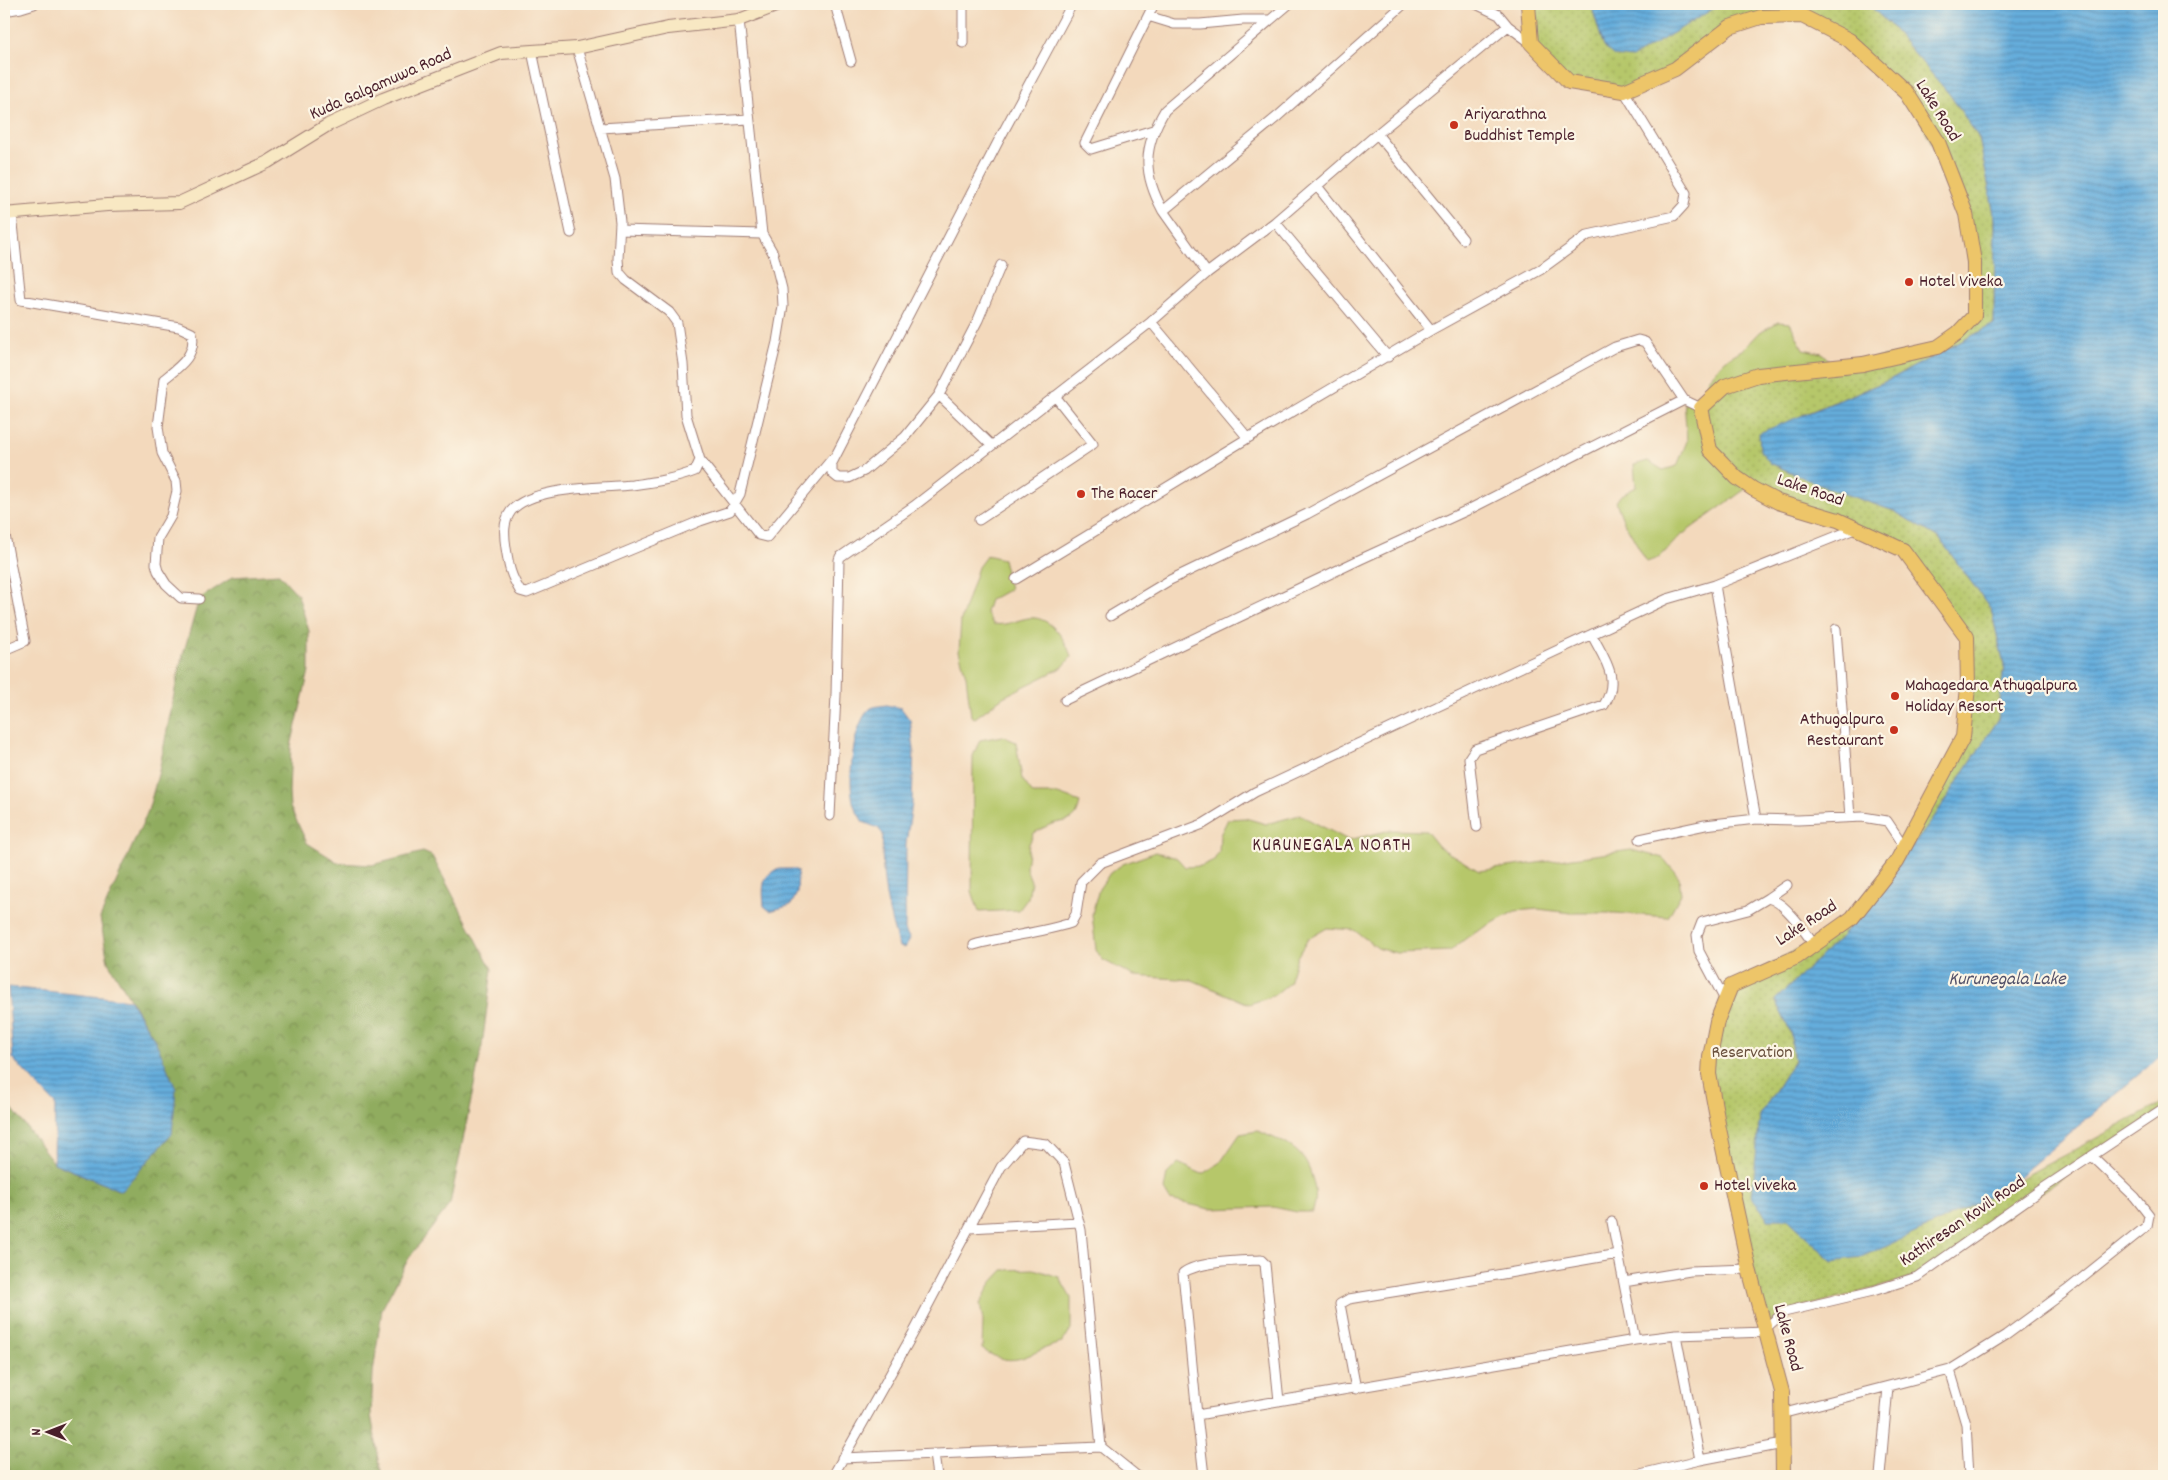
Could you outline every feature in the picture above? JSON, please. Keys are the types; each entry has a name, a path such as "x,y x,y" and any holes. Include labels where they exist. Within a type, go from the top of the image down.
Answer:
{"main road":[{"path":"1528,4 1531,42 1570,82 1624,91"},
{"name":"Lake Road","path":"1624,91 1675,69 1730,27 1761,17 1802,16 1849,40 1907,93 1938,142 1966,214 1974,262 1974,316 1958,333 1938,347 1882,358 1864,364 1758,375 1725,386 1701,408 1710,450 1737,478 1778,502 1838,520 1903,550 1967,637 1968,687 1963,737 1927,802 1905,848 1852,918 1797,957 1731,986 1717,1021 1710,1056 1710,1074 1719,1129 1749,1269 1782,1392 1783,1476"}],"street":[{"path":"4,11 34,4"},
{"name":"Kuda Galgamuwa Road","path":"8,214 107,205 179,203 268,162 328,125 384,99 501,53 577,48 668,28 739,20 781,4"},
{"path":"835,4 850,61"},
{"path":"963,4 963,42"},
{"path":"1001,265 978,320 939,396 905,437 864,471 850,478 838,478 832,473 832,463 836,454 1000,138 1072,4"},
{"path":"1153,130 1091,149 1085,143 1154,4"},
{"path":"1207,273 1156,198 1148,166 1148,147 1153,130 1165,110 1289,4"},
{"path":"1164,211 1278,116 1404,4"},
{"path":"1476,4 1499,15 1508,26 1531,42"},
{"path":"1148,16 1174,24 1270,20"},
{"path":"700,460 696,471 680,477 632,485 561,490 523,502 511,512 504,530 510,574 520,590 528,593 700,521 730,511 735,504 748,466 777,342 783,306 782,289 773,253 762,234 739,20"},
{"path":"830,816 840,557 914,506 990,445 1151,322 1207,273 1276,222 1377,134 1508,26"},
{"path":"577,48 615,179 620,230 619,272 626,280 669,312 676,324 683,364 686,415 700,460 759,534 767,537 836,454"},
{"path":"532,51 571,233"},
{"path":"1016,579 1248,438 1431,330 1540,270 1588,235 1674,216 1684,205 1686,193 1624,91"},
{"path":"601,128 749,119"},
{"path":"1377,134 1463,239"},
{"path":"1316,186 1431,330"},
{"path":"8,214 21,300 179,327 192,333 194,340 186,362 164,379 160,403 158,427 162,452 176,481 177,491 171,516 158,538 156,564 166,584 181,598 199,599"},
{"path":"1276,222 1388,356"},
{"path":"620,230 762,234"},
{"path":"1151,322 1248,438"},
{"path":"1110,616 1170,580 1307,514 1614,347 1638,340 1645,342 1684,400 1701,408"},
{"path":"939,396 990,445"},
{"path":"979,520 1093,444 1055,396"},
{"path":"1065,700 1470,509 1684,400"},
{"path":"974,945 1001,937 1056,928 1071,923 1076,914 1081,882 1100,863 1203,824 1255,792 1667,599 1715,585 1857,528"},
{"path":"4,530 25,641 4,650"},
{"path":"1715,585 1756,819"},
{"path":"1836,628 1850,817"},
{"path":"1478,827 1469,758 1476,749 1604,705 1612,693 1611,672 1592,635"},
{"path":"1640,839 1705,825 1756,819 1798,820 1863,817 1887,821 1905,848"},
{"path":"1725,1000 1699,951 1697,935 1702,922 1748,910 1786,885"},
{"path":"1768,898 1775,900 1799,924 1814,944"},
{"name":"Kathiresan Kovil Road","path":"1766,1330 1784,1312 1873,1291 1917,1277 2164,1108"},
{"path":"833,1476 970,1228 1001,1167 1023,1140 1046,1144 1064,1163 1079,1222 1101,1447"},
{"path":"1781,1414 1950,1370 2006,1335 2066,1291 2147,1226 2149,1216 2135,1197 2092,1156"},
{"path":"970,1228 1079,1222"},
{"path":"1612,1222 1635,1340"},
{"path":"1356,1389 1340,1304 1349,1299 1618,1254"},
{"path":"1204,1476 1183,1274 1189,1269 1229,1262 1261,1260 1265,1264 1279,1401"},
{"path":"1624,1282 1690,1270 1749,1269"},
{"path":"1197,1415 1635,1340 1676,1335 1766,1330"},
{"path":"1676,1335 1700,1460"},
{"path":"1950,1370 1966,1424 1969,1476"},
{"path":"1880,1476 1888,1387"},
{"path":"1632,1476 1700,1460 1783,1444"},
{"path":"842,1458 1101,1447 1137,1476"},
{"path":"934,1454 937,1476"}],"green space":[{"name":"Reservation","path":"1528,4 1591,4 1604,47 1696,18 1721,4 1868,4 1890,25 1950,95 1979,138 1995,219 1994,324 1889,380 1802,415 1770,463 1822,486 1894,511 1939,538 1991,609 2004,665 1998,720 1929,825 1842,936 1775,1000 1790,1031 1794,1061 1760,1115 1768,1219 1788,1219 1832,1261 1933,1225 2164,1102 2164,1108 1917,1277 1784,1312 1766,1328 1709,1074 1731,986 1852,919 1897,861 1963,737 1967,637 1903,550 1778,502 1710,450 1701,408 1725,386 1938,347 1974,316 1966,214 1907,93 1849,40 1802,16 1730,27 1675,69 1624,91 1569,82 1531,43"},
{"path":"1778,322 1790,323 1803,349 1822,353 1835,367 1747,488 1679,537 1660,557 1647,562 1623,520 1616,502 1620,496 1636,487 1634,465 1648,461 1663,470 1677,466 1687,441 1684,400 1701,408 1711,397 1707,380 1725,360 1745,348 1760,332"},
{"path":"987,555 1003,559 1010,589 990,600 986,612 993,624 999,625 1030,618 1042,620 1053,627 1063,639 1071,657 1063,667 1003,697 975,718 971,716 966,676 959,651 961,620 978,567"},
{"path":"279,574 298,595 309,631 309,671 291,746 289,792 290,807 307,843 339,863 372,865 423,852 432,856 492,969 482,1046 450,1204 409,1258 382,1309 373,1373 371,1415 382,1476 4,1476 4,1098 54,1163 121,1191 156,1042 108,962 100,918 148,811 159,771 179,669 199,599 233,577"},
{"path":"1002,736 1016,742 1022,779 1033,794 1058,794 1080,802 1074,817 1052,824 1034,833 1029,844 1026,868 1031,881 1028,898 1019,910 979,912 972,891 973,756 980,740"},
{"path":"1300,815 1348,840 1391,830 1426,831 1439,847 1479,871 1631,850 1663,858 1679,877 1681,894 1668,917 1615,913 1571,913 1538,909 1515,911 1469,936 1450,951 1397,953 1379,949 1354,930 1327,928 1308,939 1297,957 1289,983 1273,996 1249,1004 1192,980 1134,976 1103,960 1096,950 1092,914 1099,889 1110,873 1123,864 1156,852 1177,858 1185,867 1201,866 1214,860 1219,852 1220,835 1228,819 1245,818 1266,824"},
{"path":"1258,1131 1293,1148 1305,1161 1310,1170 1315,1189 1315,1201 1312,1212 1297,1212 1273,1207 1210,1209 1170,1200 1164,1190 1167,1174 1178,1163 1202,1174 1220,1163 1240,1134"},
{"path":"1034,1269 1059,1277 1071,1298 1071,1329 1062,1343 1023,1358 1005,1359 994,1356 982,1349 983,1321 980,1304 991,1283 1003,1270"}],"water":[{"path":"1591,4 1721,4 1632,58 1614,56 1604,47"},
{"name":"Kurunegala Lake","path":"1868,4 2164,4 2164,1053 2010,1184 1933,1225 1861,1257 1832,1261 1788,1219 1768,1219 1752,1197 1760,1115 1794,1061 1790,1031 1775,1000 1842,936 1929,825 1998,720 2004,665 1991,609 1939,538 1894,511 1822,486 1770,463 1760,450 1759,433 1889,380 1994,324 1995,219 1979,138 1950,95 1890,25"},
{"path":"886,705 901,708 910,720 914,748 912,804 906,844 905,930 910,940 905,948 899,947 888,905 882,849 883,834 878,828 863,822 855,807 851,783 855,739 859,726 871,708"},
{"path":"780,869 798,871 797,893 791,905 770,911 764,906 764,883 769,874"},
{"path":"8,987 130,1000 156,1042 176,1089 172,1134 121,1191 54,1163 55,1104 13,1059"}],"place":[{"name":"Ariyarathna Buddhist Temple","path":"1454,125"},
{"name":"Hotel Viveka","path":"1909,282"},
{"name":"The Racer","path":"1081,494"},
{"name":"Mahagedara Athugalpura Holiday Resort","path":"1895,696"},
{"name":"Athugalpura Restaurant","path":"1894,730"},
{"name":"Hotel viveka","path":"1704,1186"}],"district":[{"name":"KURUNEGALA NORTH","path":"1332,846"}]}
